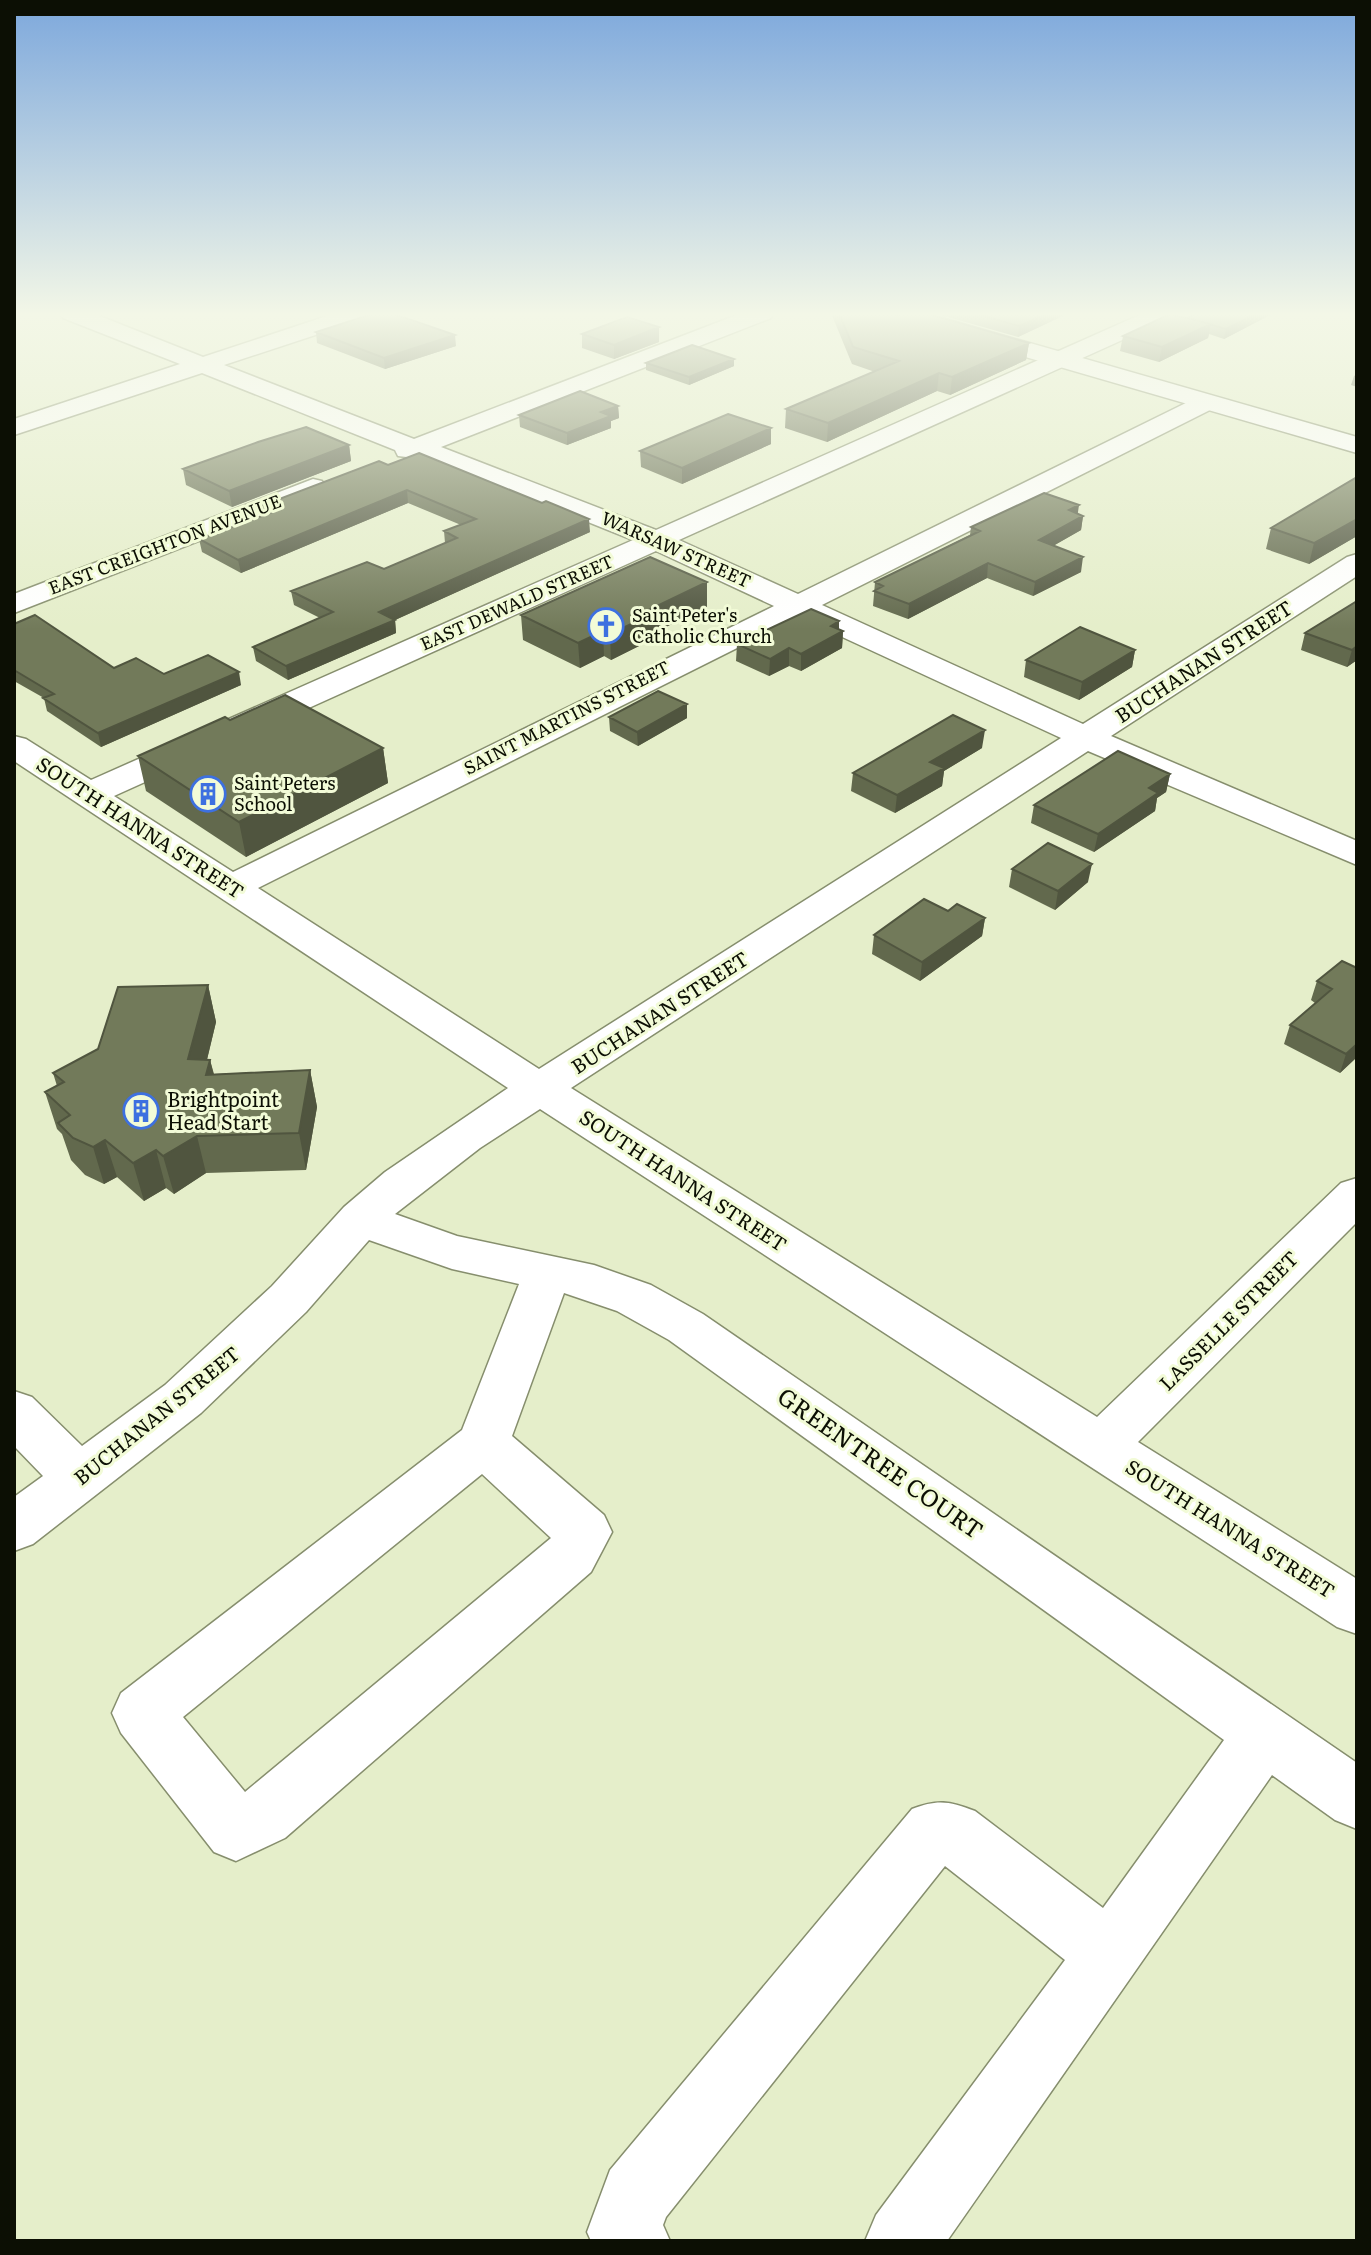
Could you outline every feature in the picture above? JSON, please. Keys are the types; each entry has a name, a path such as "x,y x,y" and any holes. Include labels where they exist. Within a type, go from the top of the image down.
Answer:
{"main road":[{"path":"14,427 40,418"},
{"name":"WARSAW STREET","path":"337,418 414,448 442,455 657,540 1087,738 1357,854"},
{"path":"384,460 491,418"},
{"name":"EAST DEWALD STREET","path":"89,794 933,418"},
{"name":"SAINT MARTINS STREET","path":"232,887 797,603 1174,418"},
{"path":"1261,418 1356,444"},
{"name":"EAST CREIGHTON AVENUE","path":"14,604 341,477"},
{"name":"BUCHANAN STREET","path":"14,1528 183,1399 241,1347 360,1219 401,1183 464,1137 1357,563"},
{"name":"SOUTH HANNA STREET","path":"14,746 541,1089 1357,1609"},
{"name":"LASSELLE STREET","path":"1100,1447 1357,1194"},
{"name":"GREENTREE COURT","path":"360,1219 452,1252 548,1271 634,1298 686,1327 1357,1799"},
{"path":"483,1443 585,1532 571,1555 263,1817 236,1830 142,1713 483,1443 548,1271"},
{"path":"14,1412 80,1479"},
{"path":"902,2241 1264,1735"},
{"path":"633,2241 624,2232 636,2196 934,1831 953,1833 1110,1954"}],"building":[{"path":"528,418 605,418 567,433"},
{"path":"718,418 741,418 771,428 682,468 640,451"},
{"path":"814,418 839,418 828,423"},
{"path":"306,427 349,445 229,491 183,469 258,442"},
{"path":"419,453 589,519 379,612 395,620 286,666 253,647 333,612 291,591 367,562 384,569 457,538 444,531 476,519 407,490 238,560 199,539 270,513 258,507 379,461 388,465"},
{"path":"1357,477 1357,519 1314,543 1271,528"},
{"path":"1044,493 1079,505 1069,510 1083,516 1039,540 1083,557 1035,582 988,563 909,604 874,591 883,586 875,582 980,531 971,527"},
{"path":"650,557 707,582 636,616 642,619 610,634 603,631 578,643 521,615"},
{"path":"1357,601 1357,646 1352,650 1305,633"},
{"path":"811,609 839,621 831,626 843,631 801,654 789,648 770,659 737,644"},
{"path":"35,615 114,668 136,658 164,674 208,655 239,672 98,733 43,698 54,694 14,670 14,624"},
{"path":"1080,627 1135,650 1082,682 1026,660"},
{"path":"658,691 687,704 637,732 609,717"},
{"path":"285,695 383,748 239,822 138,756 225,717 230,720"},
{"path":"953,715 985,730 930,762 944,768 897,795 853,773"},
{"path":"1118,751 1170,774 1149,788 1158,793 1098,834 1034,805"},
{"path":"1048,843 1092,864 1058,891 1012,869"},
{"path":"924,899 948,911 957,904 985,918 922,962 874,935"},
{"path":"1342,961 1357,968 1357,1044 1346,1054 1290,1025 1332,989 1317,981"},
{"path":"208,985 188,1059 210,1060 206,1075 310,1070 299,1133 197,1136 163,1156 156,1150 133,1163 105,1140 93,1147 73,1138 58,1123 70,1115 45,1092 64,1082 53,1073 98,1049 118,987"}],"place":[{"name":"Saint Peter's Catholic Church","path":"606,626"},
{"name":"Saint Peters School","path":"208,794"},
{"name":"Brightpoint Head Start","path":"141,1111"}]}
